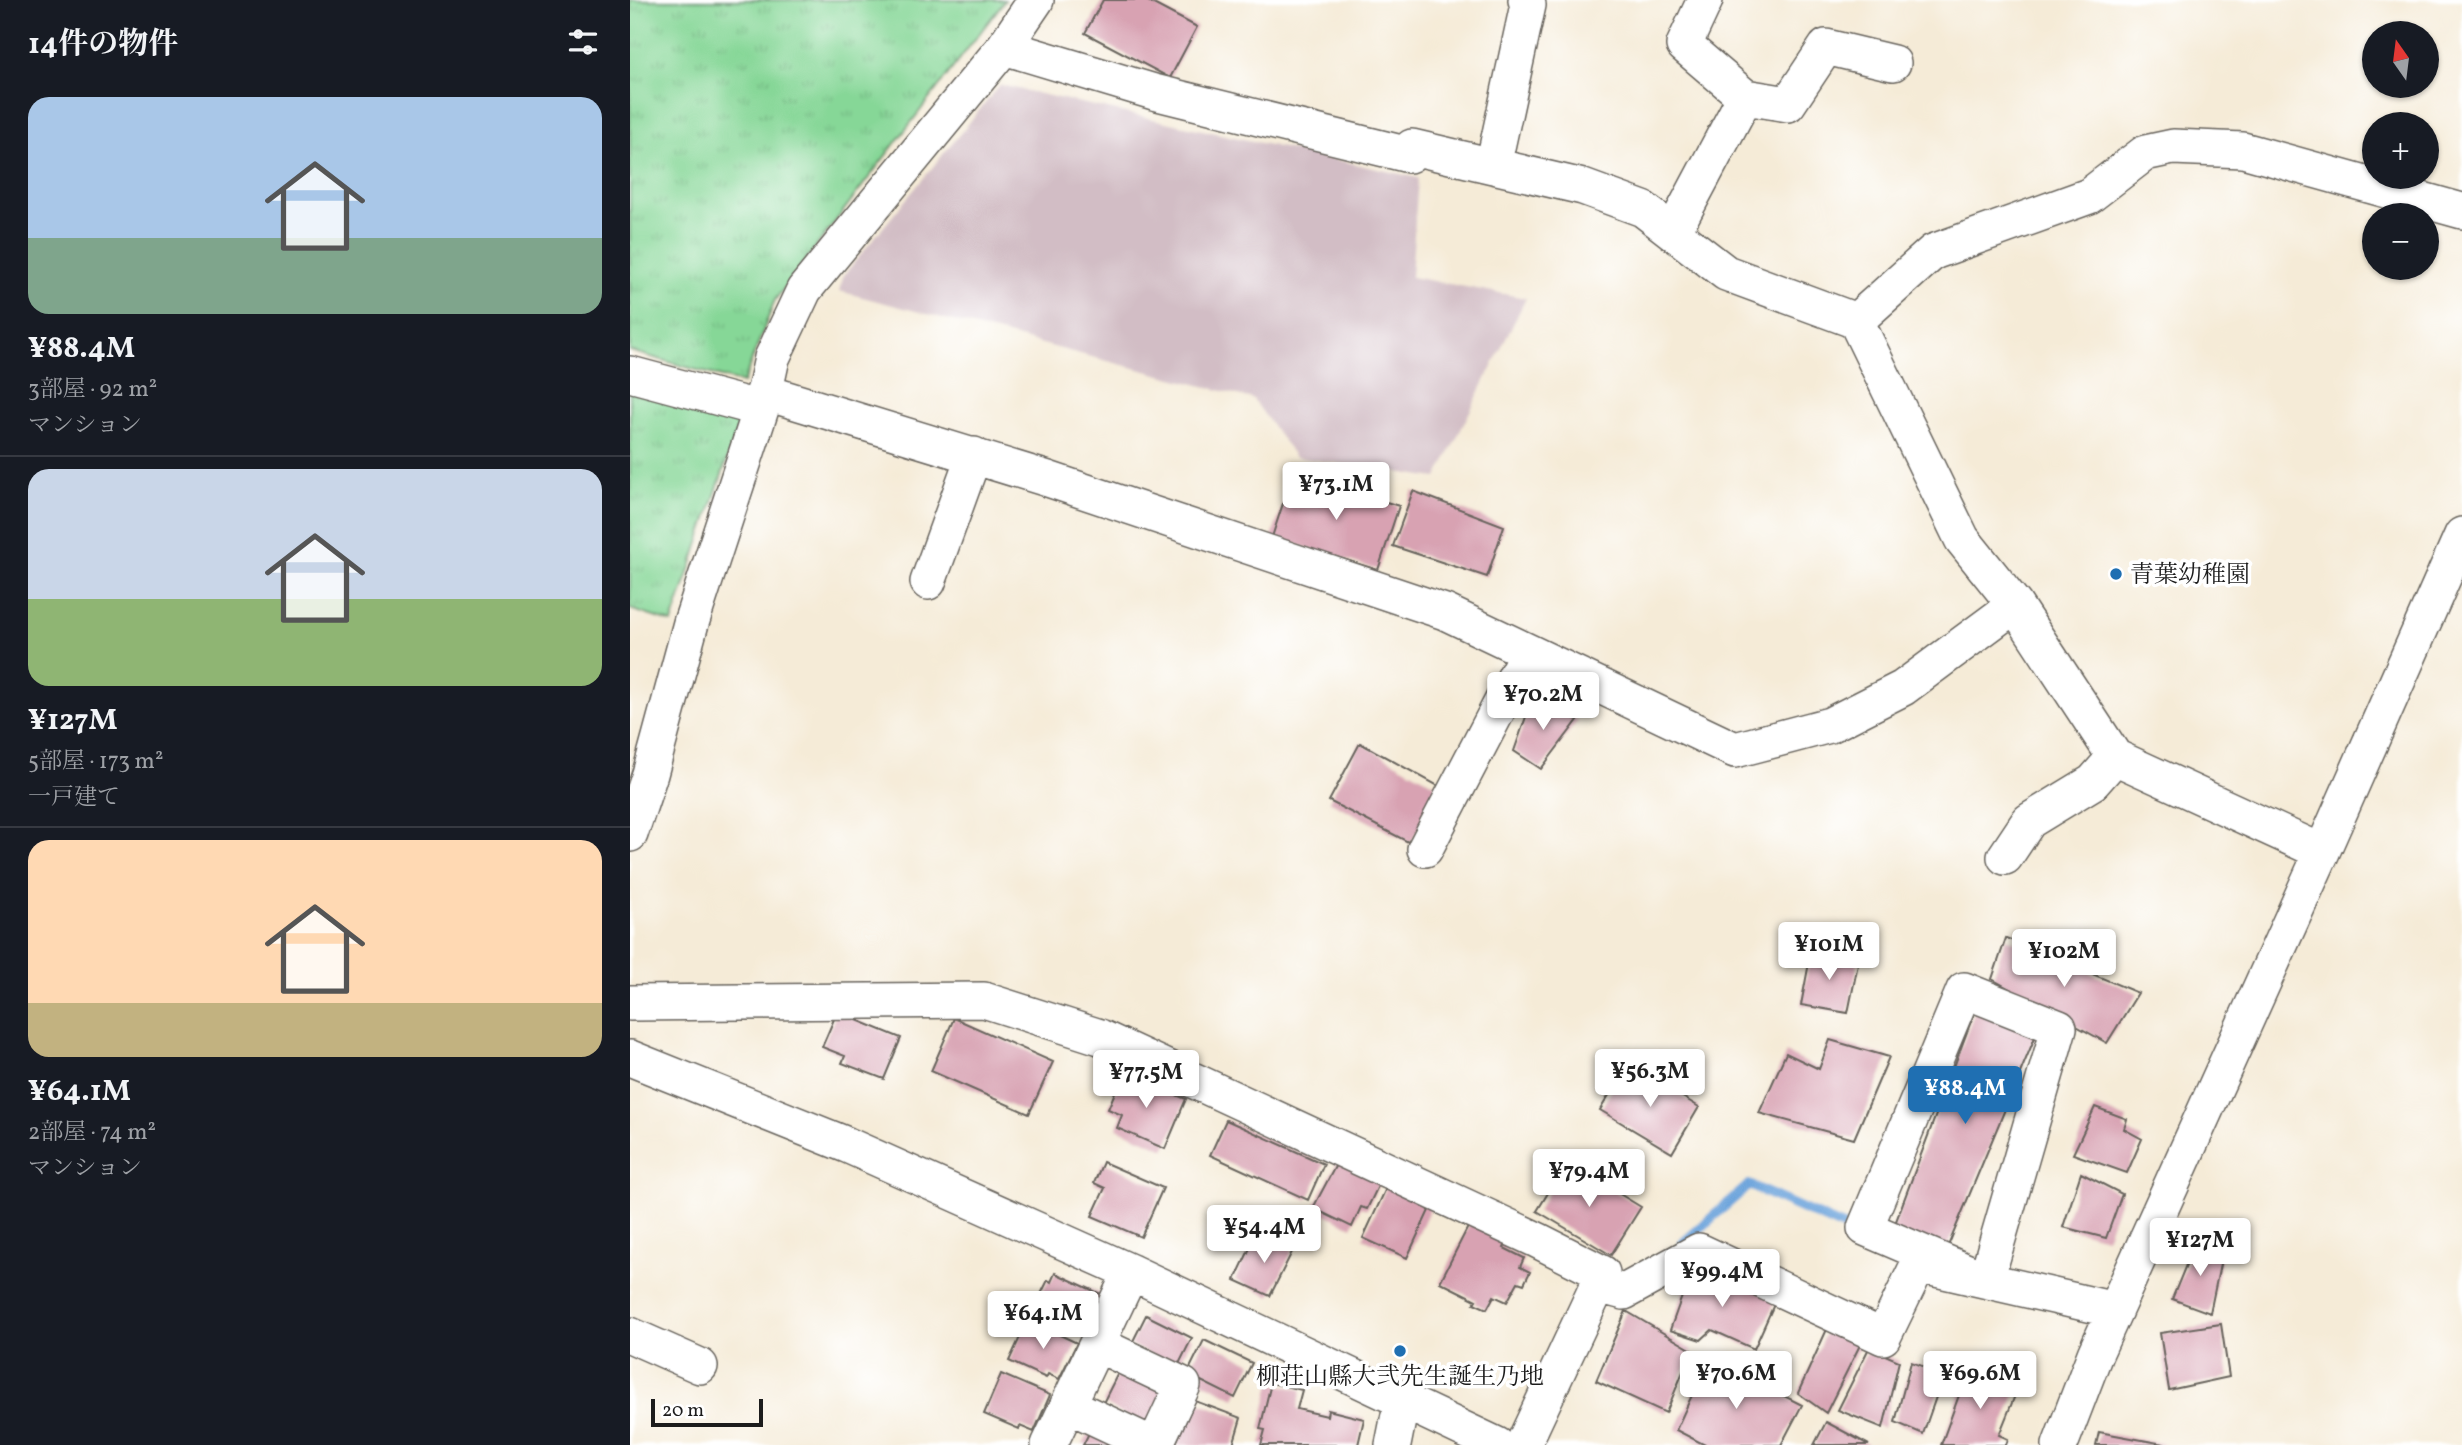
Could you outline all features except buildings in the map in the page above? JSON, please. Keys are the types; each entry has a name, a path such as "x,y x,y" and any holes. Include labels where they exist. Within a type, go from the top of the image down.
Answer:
{"street":[{"path":"630,834 650,774 691,623 762,400 772,358 804,290 1004,47 1036,0"},
{"path":"1493,166 1528,5 1526,0"},
{"path":"1705,0 1684,45 1745,97 1788,104 1826,47 1893,63"},
{"path":"1004,47 1154,92 1409,155 1412,147 1583,187 1643,209 1726,273 1856,321 1962,539 2015,605 2115,757 2322,852"},
{"path":"1673,232 1745,97"},
{"path":"1856,321 1933,252 2089,196 2145,153 2173,147 2243,150 2462,211"},
{"path":"630,374 762,400 974,455 1445,612 1735,750 1830,726 1903,688 2015,605"},
{"path":"929,582 974,455"},
{"path":"2060,1445 2095,1354 2462,535"},
{"path":"1425,849 1528,652"},
{"path":"2005,857 2029,821 2093,782 2115,757"},
{"path":"1964,990 2059,1028 1986,1280 1865,1228 1964,990"},
{"path":"630,1003 984,1000 1100,1037 1580,1262 1602,1273 1523,1445"},
{"path":"630,1058 847,1145 1131,1272 1497,1445"},
{"path":"1598,1285 1623,1292 1699,1251 1883,1337 1918,1265 2115,1310"},
{"path":"1049,1445 1131,1272"},
{"path":"630,1335 700,1366"},
{"path":"1068,1405 1154,1445 1183,1385 1097,1344"},
{"path":"1393,1445 1402,1400"}],"shaded area":[{"path":"1000,85 1418,178 1411,277 1526,298 1437,478 1295,457 1253,399 839,291 844,275"}],"green space":[{"path":"630,0 1005,0 775,300 743,383 630,351"},
{"path":"630,391 741,418 672,623 630,609"}],"waterway":[{"path":"1683,1243 1749,1185 1859,1234"}],"place":[{"name":"青葉幼稚園","path":"2116,574"},
{"name":"柳荘山縣大弐先生誕生乃地","path":"1400,1351"}]}
